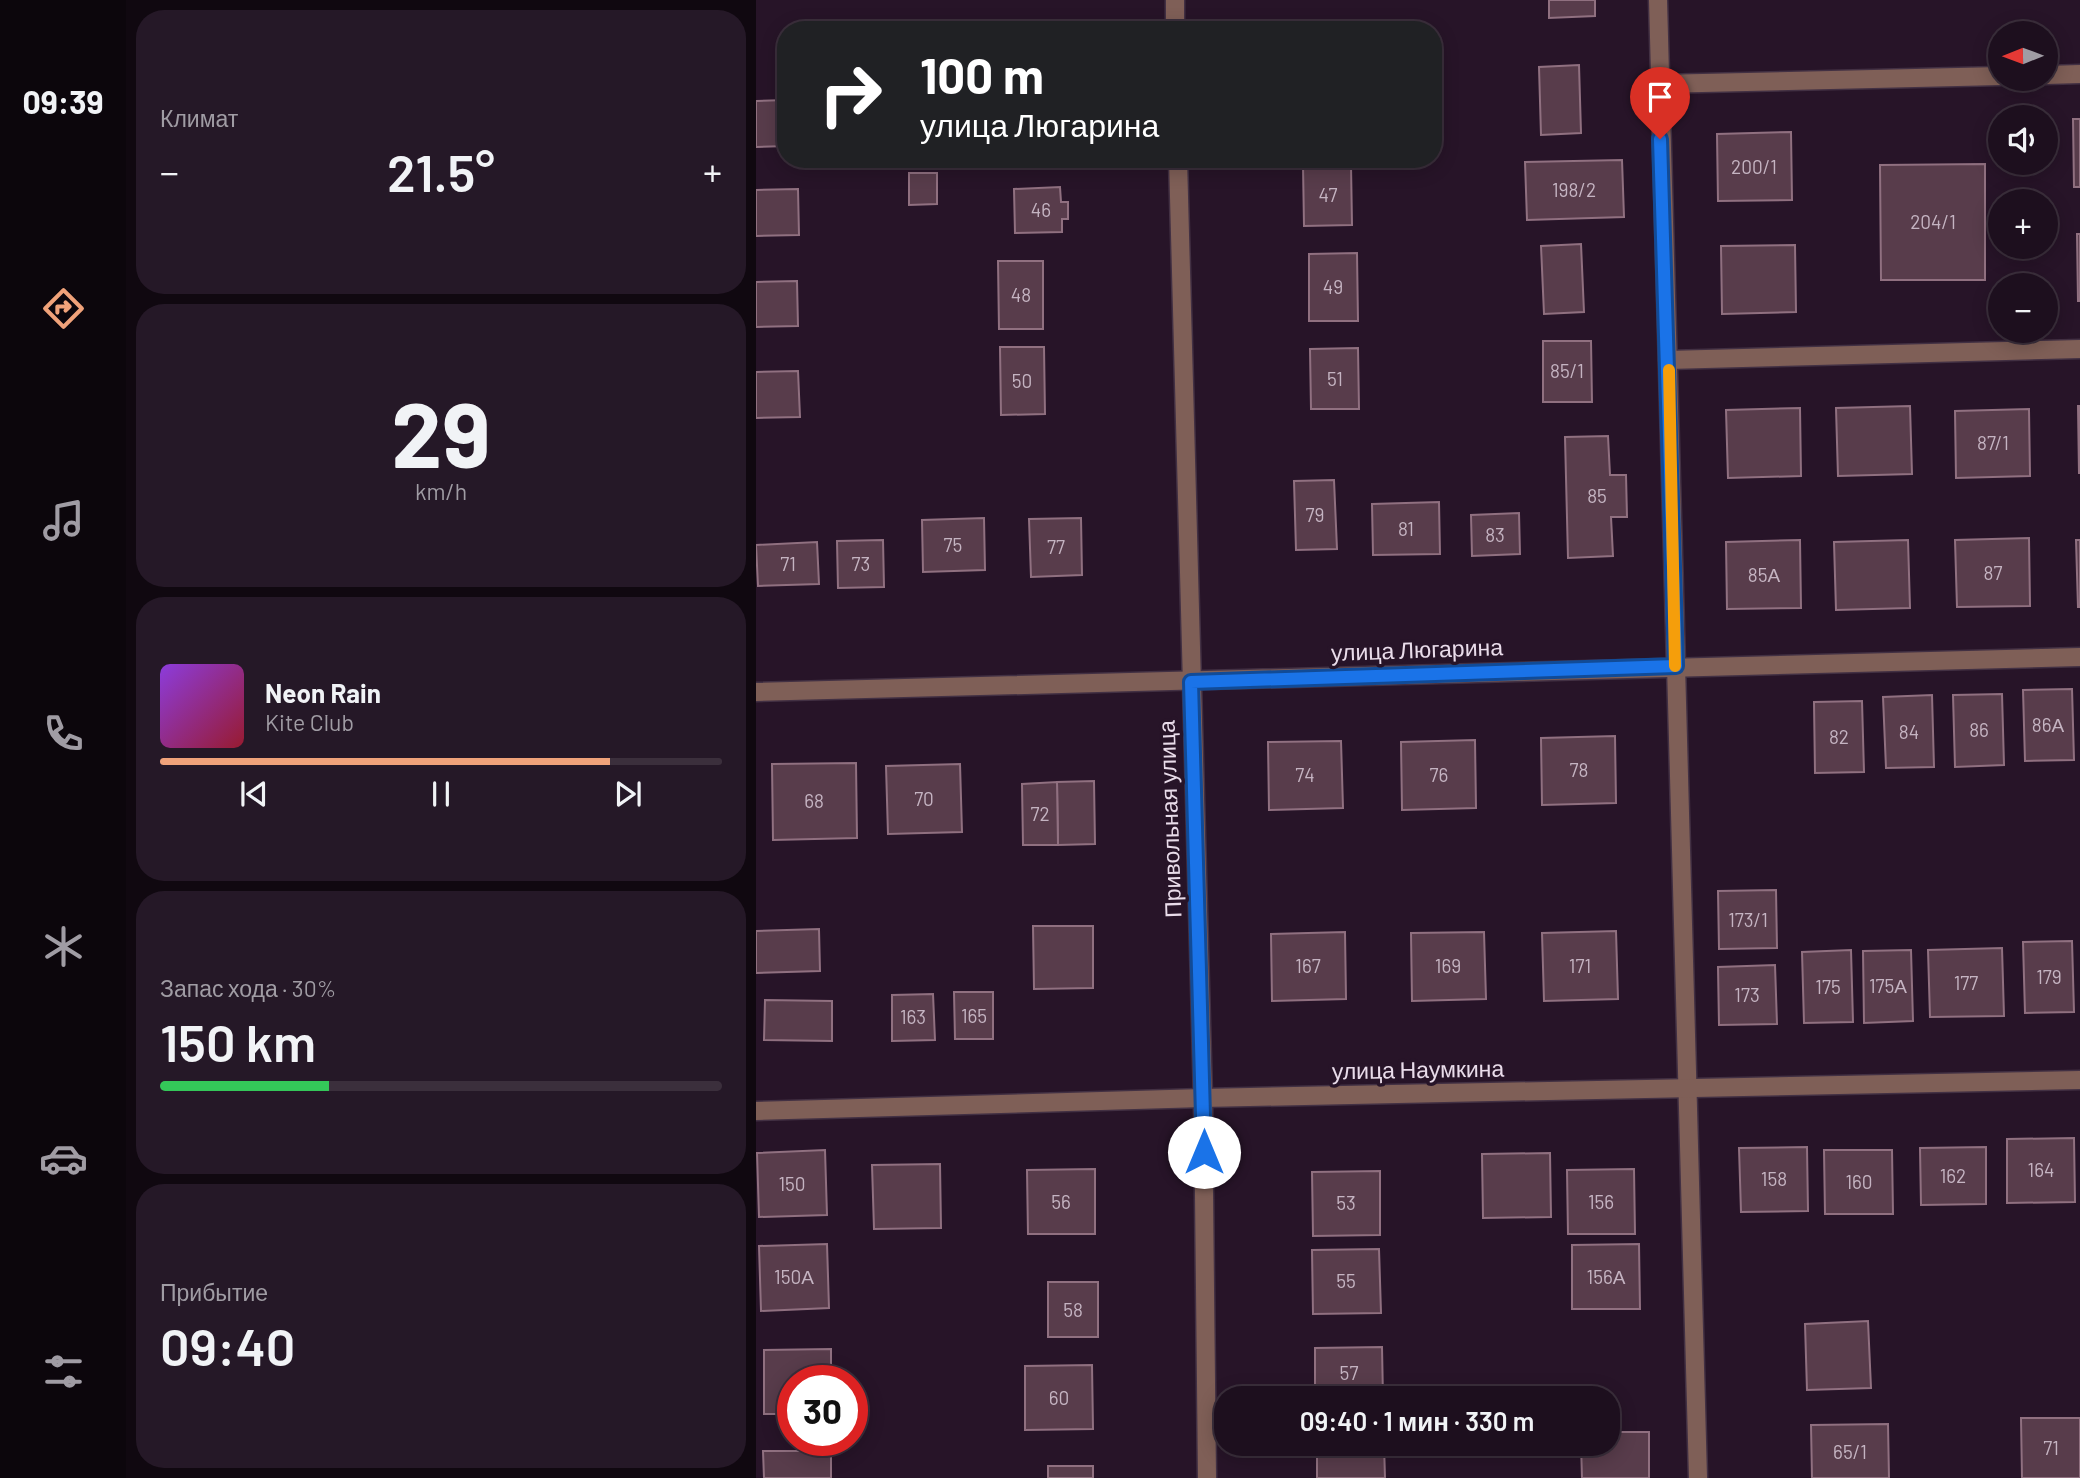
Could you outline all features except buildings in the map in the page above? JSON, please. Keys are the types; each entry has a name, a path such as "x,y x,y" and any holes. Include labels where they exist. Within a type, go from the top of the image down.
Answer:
{"street":[{"path":"1175,0 1175,21"},
{"path":"1658,0 1658,84 1698,1478"},
{"path":"2058,75 2080,74"},
{"path":"1658,84 1988,76"},
{"name":"Привольная улица","path":"1178,168 1203,1098 1207,1478"},
{"path":"1668,360 2080,349"},
{"name":"улица Люгарина","path":"756,692 2080,657"},
{"name":"улица Наумкина","path":"756,1111 1203,1098 2080,1080"}],"slow traffic":[{"path":"1669,370 1675,666"}],"route":[{"path":"1204,1152 1191,682 1676,666 1660,139"}]}
